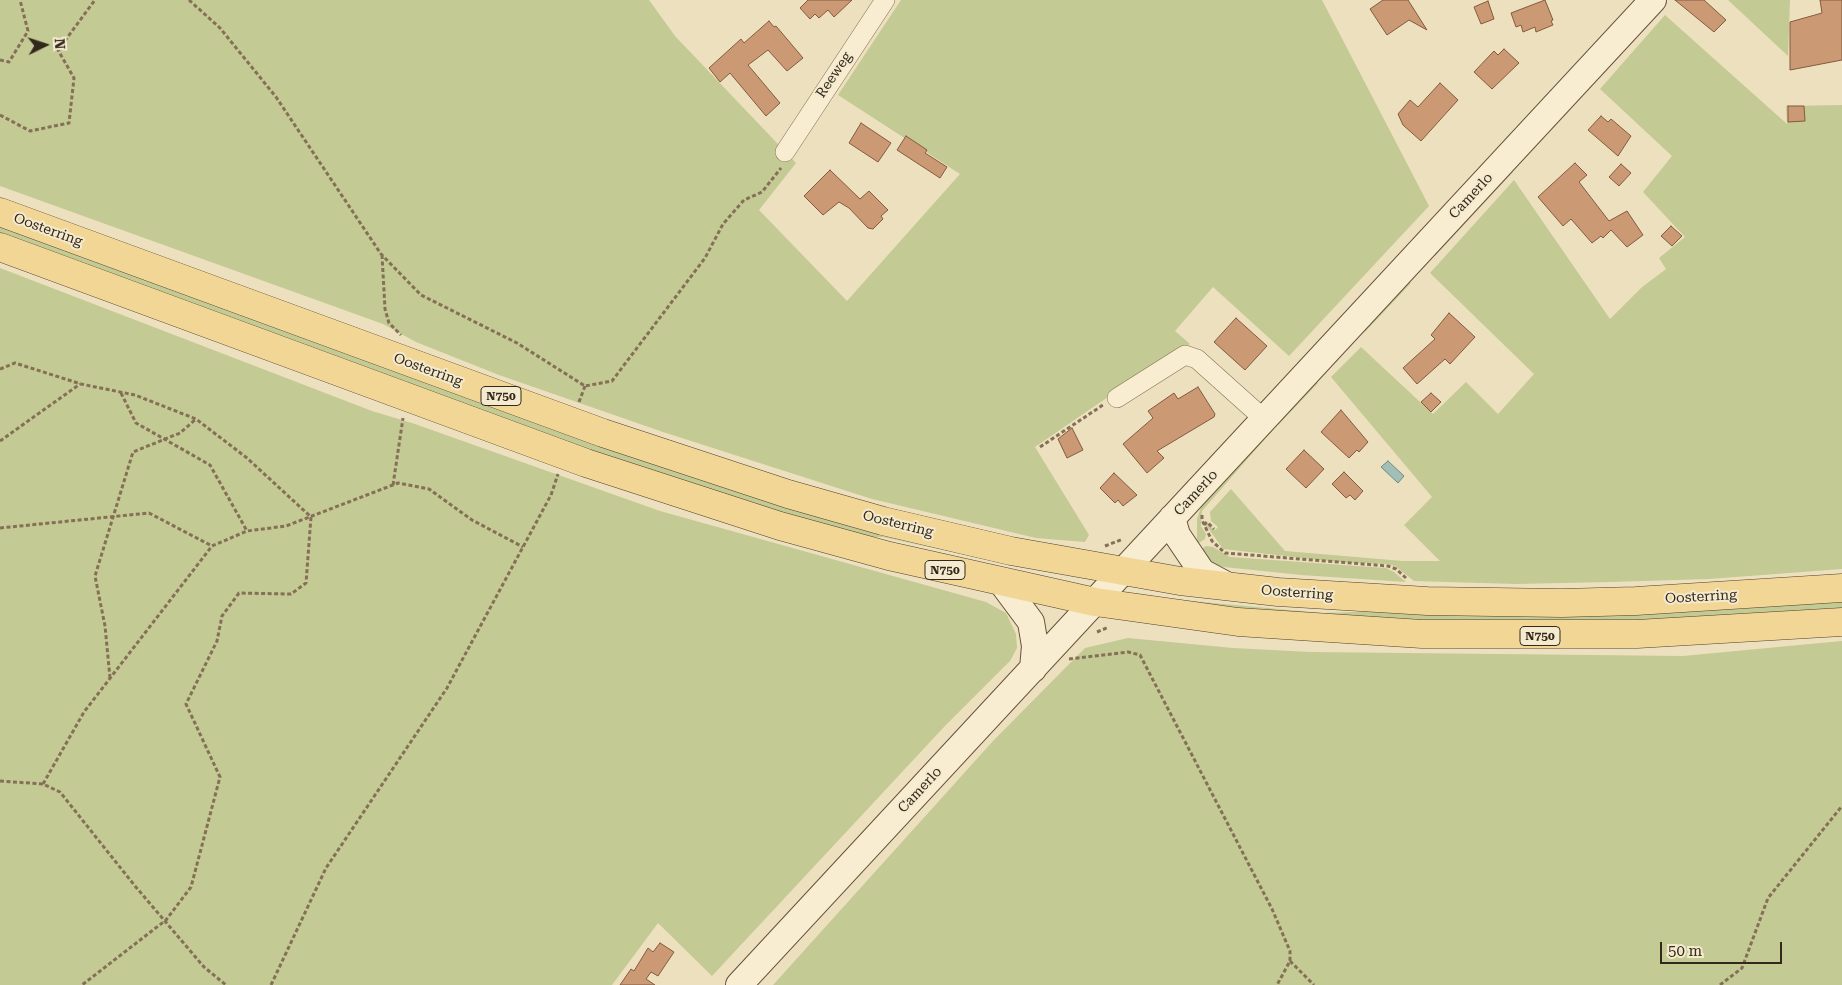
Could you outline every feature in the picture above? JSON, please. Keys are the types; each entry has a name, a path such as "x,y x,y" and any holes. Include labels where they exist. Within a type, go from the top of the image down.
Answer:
{"main road":[{"name":"Camerlo","path":"739,985 1653,0"},
{"name":"Oosterring","path":"0,212 571,422 788,494 883,521 1002,549 1123,572 1230,587 1278,592 1413,600 1562,603 1713,597 1842,588"},
{"name":"N750","path":"0,247 586,463 780,526 889,556 1002,583 1095,602 1238,622 1422,634 1637,634 1842,622"},
{"path":"1172,518 1177,535 1202,572 1230,587"},
{"path":"1002,583 1031,622 1035,646 1033,670"}],"street":[{"name":"Reeweg","path":"785,152 885,0"},
{"path":"1117,398 1185,355 1197,358 1264,419"}],"path":[{"path":"0,60 9,62 28,31 20,0"},
{"path":"0,115 30,130 68,123 74,78 58,50 95,0"},
{"path":"189,0 220,28 276,97 382,254 421,295 517,343 585,386 612,381 705,258 723,224 744,200 762,192 784,165 785,152"},
{"path":"382,254 387,316 389,323 406,340"},
{"path":"0,369 15,363 80,384 135,395 196,419 247,458 312,516"},
{"path":"0,441 80,384"},
{"path":"577,406 585,386"},
{"path":"120,392 136,423 210,464 247,531"},
{"path":"1040,447 1086,414 1117,398"},
{"path":"393,485 403,414"},
{"path":"110,678 104,626 95,576 133,452 180,433 196,419"},
{"path":"271,985 326,868 447,688 551,495 559,472"},
{"path":"44,784 84,712 212,546 247,531 286,526 398,483 429,488 472,520 523,547"},
{"path":"0,528 149,513 212,546"},
{"path":"82,985 166,920 191,887 220,777 186,704 217,641 222,616 239,593 291,594 306,583 312,516"},
{"path":"1204,525 1207,522 1214,529"},
{"path":"1102,546 1117,542 1130,534"},
{"path":"1212,541 1225,553 1388,566 1396,569 1413,583"},
{"path":"1064,659 1128,652 1140,655 1272,910 1290,951 1290,961 1277,985"},
{"path":"0,781 44,784 60,792 135,886 204,966 226,985"},
{"path":"1720,985 1742,968 1768,898 1842,806"},
{"path":"1290,961 1314,985"}],"green space":[{"path":"0,0 649,0 675,36 796,163 759,210 847,301 960,174 838,95 901,0 1322,0 1429,206 1289,356 1213,287 1175,331 1190,344 1124,386 1035,447 1089,535 1085,542 1036,538 872,499 663,432 499,375 416,342 383,324 0,186"},
{"path":"1728,0 1790,0 1788,56"},
{"path":"1665,15 1787,124 1786,106 1842,105 1842,569 1709,579 1610,582 1516,584 1414,581 1395,566 1387,564 1339,562 1223,549 1206,525 1215,530 1218,527 1211,521 1210,512 1231,489 1285,551 1403,561 1440,561 1404,525 1432,497 1331,377 1361,347 1433,414 1466,382 1498,414 1534,374 1430,273 1514,180 1610,319 1641,288 1666,269 1659,258 1685,237 1643,192 1672,156 1600,89"},
{"path":"1509,170 1513,172 1435,256 1433,249"},
{"path":"0,223 1026,563 1025,568 883,537 854,537 652,476 0,236"},
{"path":"0,268 372,411 412,423 660,511 986,602 1006,613 1016,634 1017,648 1010,661 944,727 712,976 658,923 612,985 0,985"},
{"path":"1402,281 1411,283 1365,332 1363,327"},
{"path":"1314,382 1318,383 1278,425 1276,418"},
{"path":"1266,431 1271,432 1202,511 1201,526 1206,534 1205,539 1197,544 1197,519 1202,504"},
{"path":"1206,546 1213,547 1230,557 1386,568 1406,582 1301,575 1224,567 1208,563 1200,550"},
{"path":"1842,597 1842,610 1697,620 1506,625 1265,614 1181,600 1322,613"},
{"path":"1128,638 1233,648 1311,652 1683,656 1842,641 1842,985 773,985 993,741 1085,648"}],"water":[{"path":"1388,461 1404,476 1398,483 1381,467"}],"building":[{"path":"808,0 852,0 834,17 828,10 819,18 815,14 810,19 800,8"},
{"path":"1383,0 1408,0 1427,30 1409,20 1387,35 1370,9"},
{"path":"1545,0 1553,20 1551,21 1553,25 1536,32 1535,27 1523,32 1521,25 1516,27 1511,13"},
{"path":"1675,0 1704,0 1726,20 1714,32"},
{"path":"1820,0 1842,0 1842,60 1790,70 1790,22 1822,13"},
{"path":"1488,1 1494,19 1481,24 1474,7"},
{"path":"769,21 774,27 776,26 803,58 787,71 768,50 748,65 780,103 766,116 730,73 720,82 709,68 741,39 744,43"},
{"path":"1504,49 1519,63 1492,89 1474,72 1494,51 1498,55"},
{"path":"1440,83 1458,100 1421,141 1403,125 1398,114 1410,100 1418,107"},
{"path":"1788,106 1804,106 1805,121 1788,122"},
{"path":"1601,116 1608,122 1611,119 1631,136 1618,156 1588,130"},
{"path":"861,123 891,143 878,162 849,143"},
{"path":"906,136 927,150 925,153 947,167 940,178 897,150"},
{"path":"1575,163 1587,175 1579,182 1609,221 1627,211 1643,235 1627,247 1611,230 1603,238 1601,236 1592,243 1571,219 1563,226 1538,197"},
{"path":"1621,164 1631,173 1619,186 1609,177"},
{"path":"830,170 860,199 869,191 888,210 881,216 883,219 873,229 868,228 849,208 839,202 823,215 804,196"},
{"path":"1671,226 1682,236 1672,246 1661,236"},
{"path":"1449,313 1475,337 1450,364 1445,359 1417,384 1403,368 1435,339 1431,335"},
{"path":"1236,318 1267,346 1245,370 1214,342"},
{"path":"1198,387 1215,414 1214,417 1157,451 1164,458 1147,473 1123,444 1153,418 1148,411 1174,393 1178,399"},
{"path":"1431,393 1441,402 1431,412 1421,402"},
{"path":"1341,410 1368,442 1359,452 1357,450 1349,458 1321,432"},
{"path":"1072,428 1083,450 1067,458 1058,439"},
{"path":"1304,450 1324,469 1306,488 1286,469"},
{"path":"1344,472 1363,491 1355,500 1350,495 1346,498 1332,484"},
{"path":"1114,473 1137,495 1123,506 1118,500 1115,503 1100,488"},
{"path":"660,943 674,952 658,976 651,972 646,979 655,985 620,985 631,969 634,971 648,948 653,952"}]}
